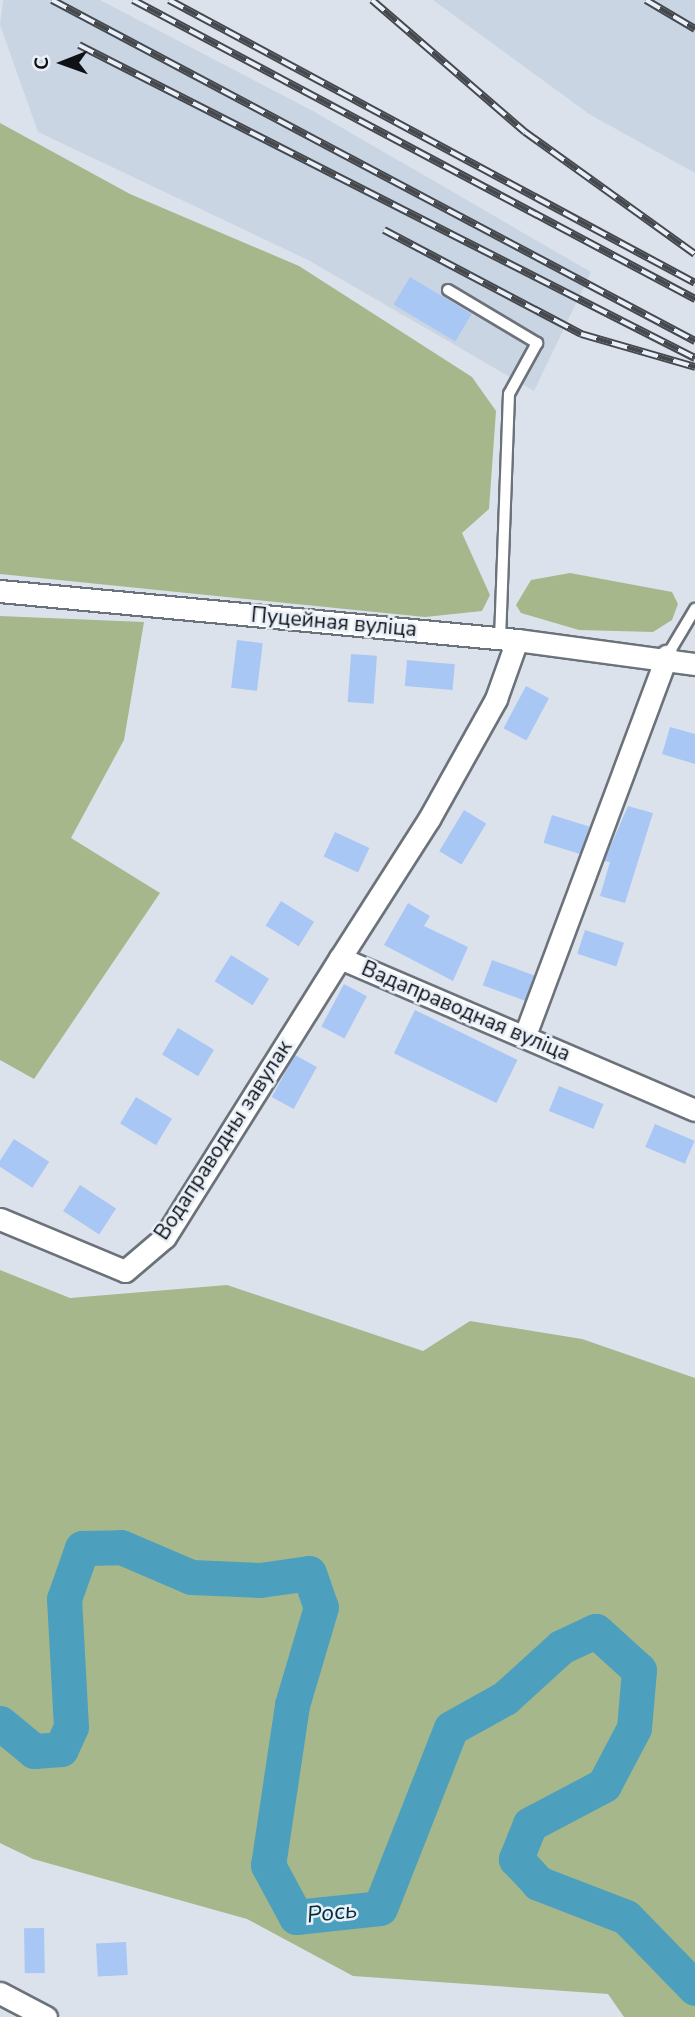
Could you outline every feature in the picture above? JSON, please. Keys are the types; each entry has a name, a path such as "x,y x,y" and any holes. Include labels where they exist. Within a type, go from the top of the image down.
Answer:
{"street":[{"name":"Пуцейная вуліца","path":"0,591 508,639 667,656 695,664"},
{"name":"Вадаправодная вуліца","path":"508,639 496,699 436,807 340,958 525,1035 695,1111"},
{"path":"525,1035 667,656"},
{"name":"Водаправодны завулак","path":"0,1219 125,1271 165,1237 340,958"},
{"path":"0,1993 46,2017"}],"lane":[{"path":"448,290 537,343 509,394 508,639"},
{"path":"667,656 695,609"}],"shaded area":[{"path":"3,0 100,0 313,111 591,272 534,391 308,260 38,132 0,25"},
{"path":"433,0 695,0 695,173 589,114"}],"green space":[{"path":"0,123 130,194 299,266 472,377 496,411 489,509 462,533 490,595 482,611 425,617 0,574"},
{"path":"570,573 672,592 678,604 672,620 653,632 579,630 521,613 516,605 531,580"},
{"path":"0,616 144,622 124,740 71,838 160,893 34,1079 0,1060"},
{"path":"0,1270 70,1298 227,1285 423,1351 470,1321 582,1339 695,1378 695,2017 624,2017 608,1994 353,1976 247,1919 33,1859 0,1843"}],"building":[{"path":"410,277 472,314 455,342 394,304"},
{"path":"237,640 263,643 257,691 231,688"},
{"path":"351,654 377,656 374,704 348,702"},
{"path":"407,660 455,664 453,690 405,686"},
{"path":"526,686 549,698 526,741 503,728"},
{"path":"670,727 695,734 695,764 662,754"},
{"path":"628,806 653,813 625,903 600,896 610,862 604,861"},
{"path":"464,810 486,823 462,865 439,851"},
{"path":"552,815 589,826 581,854 544,843"},
{"path":"335,832 369,848 358,873 324,856"},
{"path":"281,901 314,922 299,946 266,926"},
{"path":"408,903 430,916 424,926 468,947 453,981 384,945"},
{"path":"585,930 624,943 616,966 577,954"},
{"path":"231,955 269,979 253,1005 215,981"},
{"path":"492,960 534,975 525,1001 483,985"},
{"path":"344,984 367,996 344,1039 321,1026"},
{"path":"415,1010 517,1060 496,1103 394,1053"},
{"path":"178,1028 214,1050 198,1076 162,1055"},
{"path":"295,1055 317,1067 294,1109 272,1097"},
{"path":"559,1086 604,1104 593,1129 549,1111"},
{"path":"136,1097 172,1119 156,1145 120,1124"},
{"path":"655,1124 695,1141 685,1164 645,1147"},
{"path":"14,1139 49,1162 32,1188 0,1167 0,1161"},
{"path":"80,1185 116,1208 99,1234 63,1211"},
{"path":"24,1928 44,1928 45,1973 25,1973"},
{"path":"126,1942 128,1975 98,1977 96,1944"}],"waterway":[{"name":"Рось","path":"0,1723 34,1751 61,1749 71,1727 64,1599 82,1548 121,1547 191,1577 260,1580 309,1573 321,1607 292,1705 268,1865 296,1917 380,1908 451,1728 505,1698 561,1647 596,1631 639,1670 634,1728 604,1785 530,1824 516,1859 538,1883 626,1917 695,1988"},
{"path":"691,1986 695,1997"}],"railway":[{"path":"52,0 695,341"},
{"path":"133,0 695,299"},
{"path":"169,0 695,283"},
{"path":"372,0 525,132 695,254"},
{"path":"646,0 695,29"},
{"path":"79,45 695,358"},
{"path":"384,230 581,334 695,367"}]}
